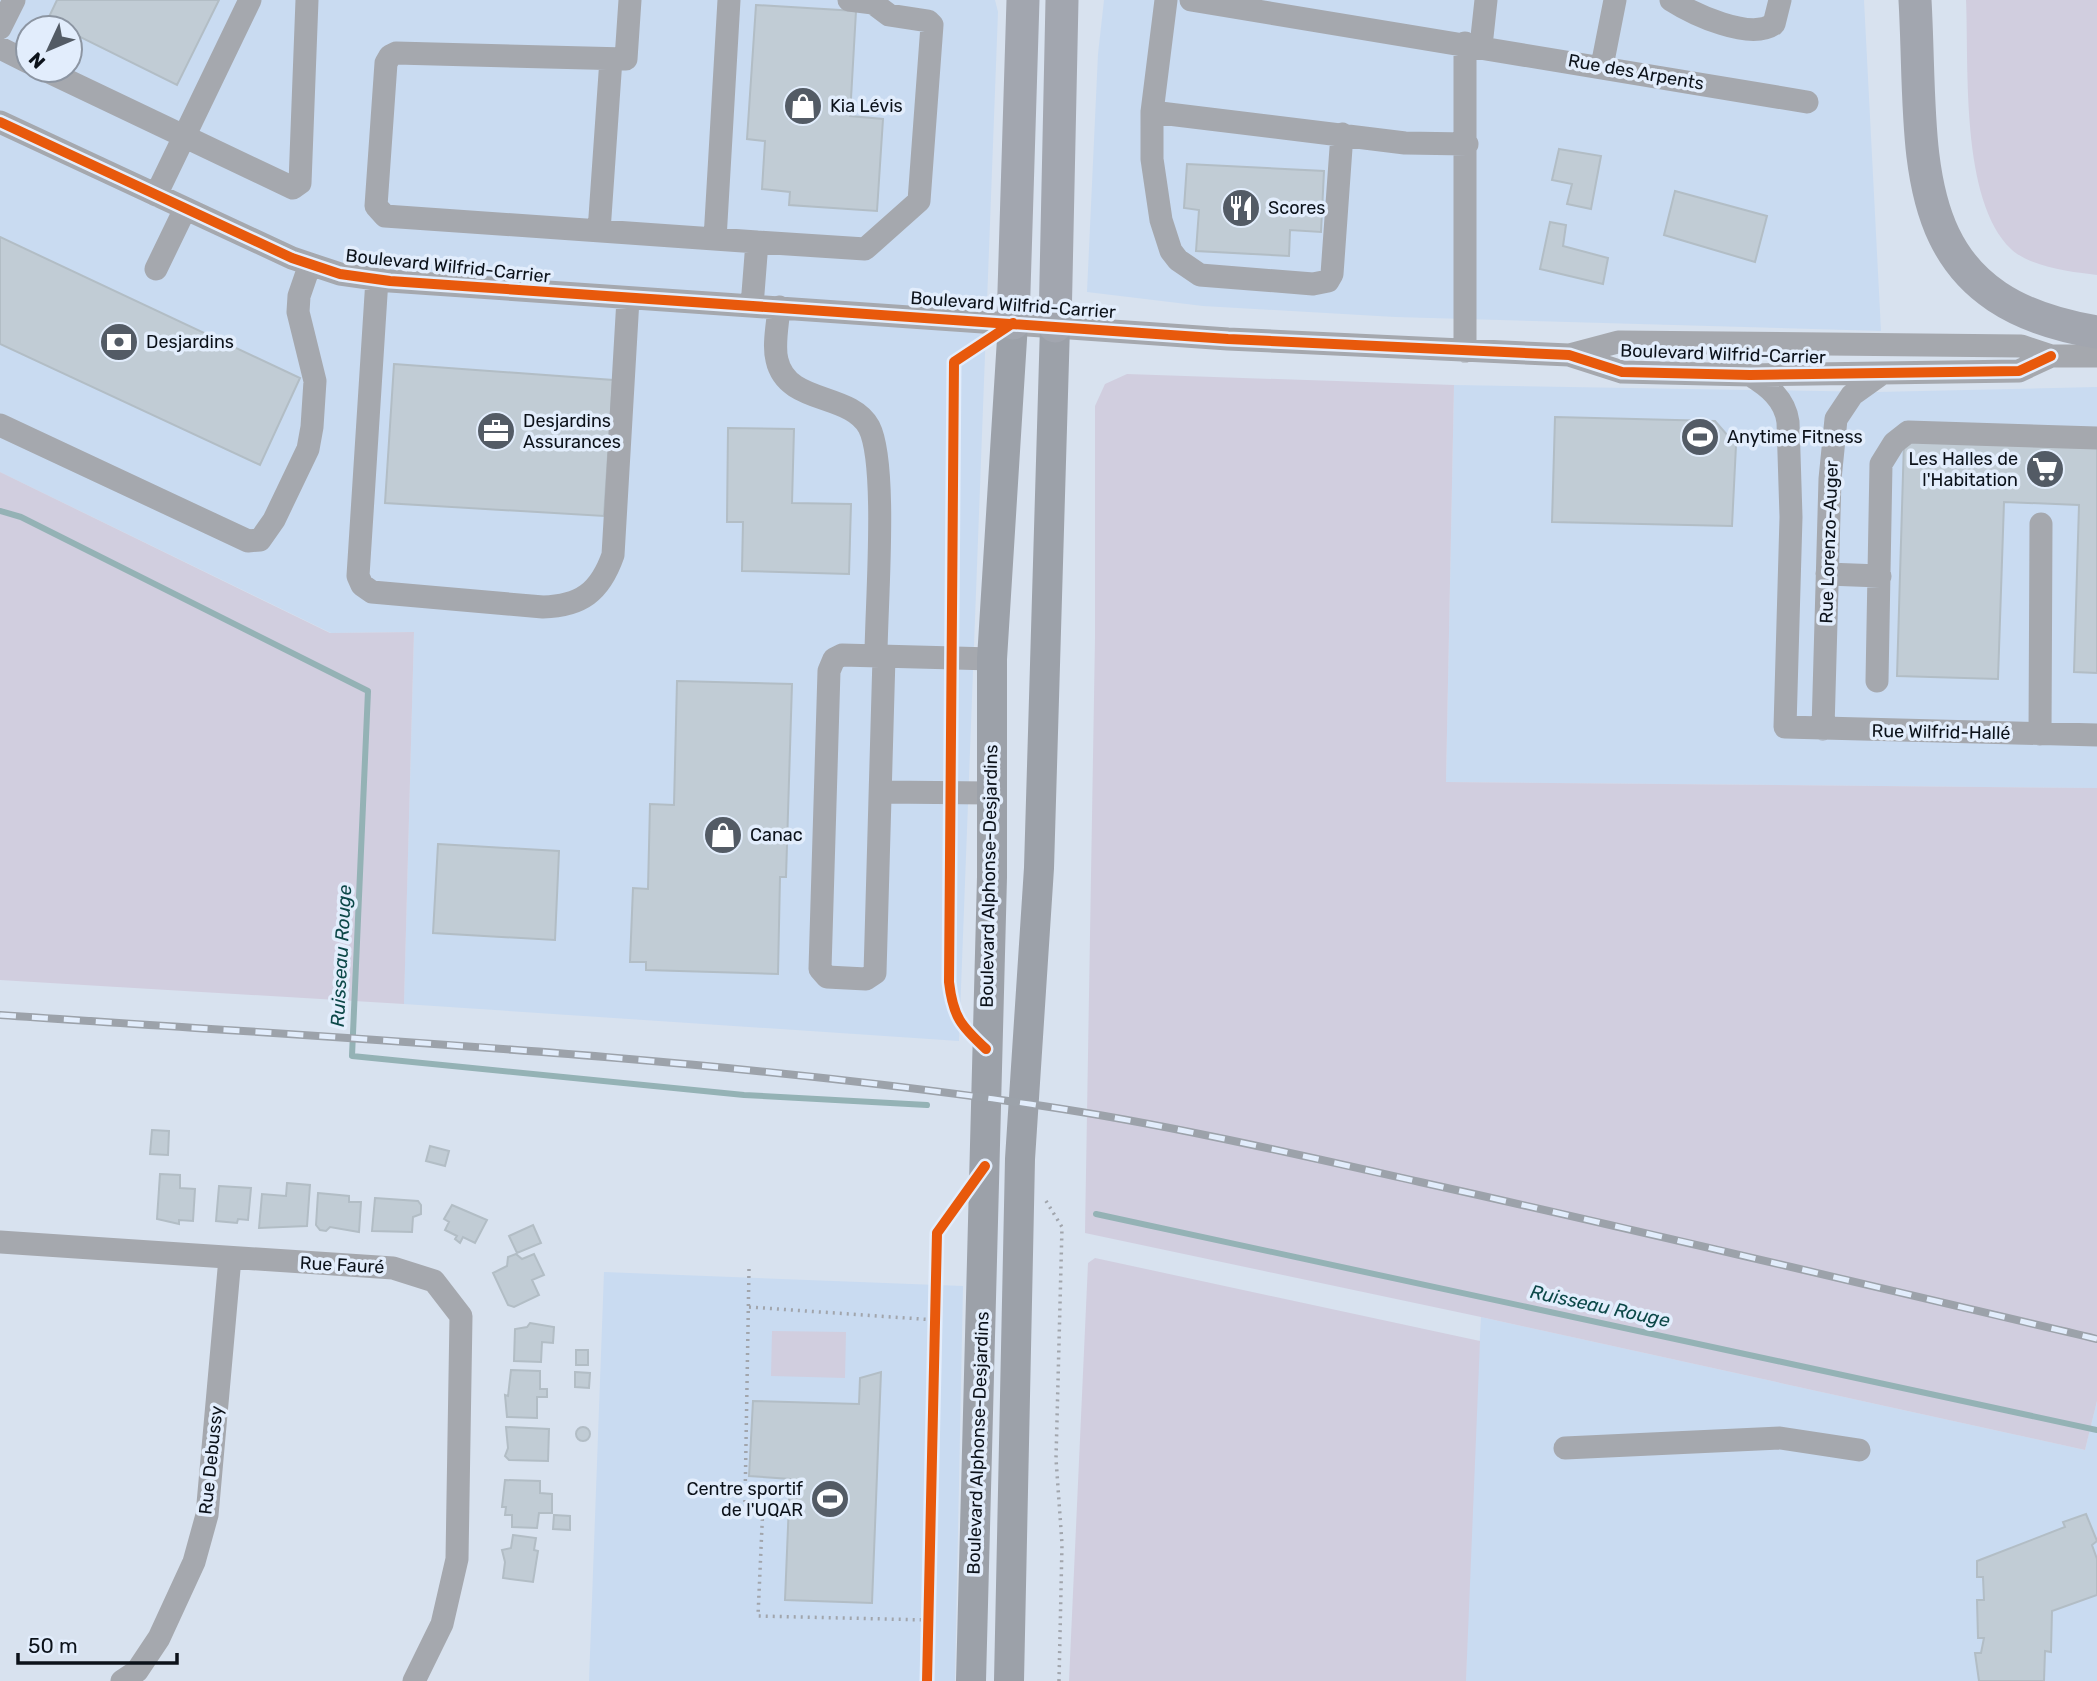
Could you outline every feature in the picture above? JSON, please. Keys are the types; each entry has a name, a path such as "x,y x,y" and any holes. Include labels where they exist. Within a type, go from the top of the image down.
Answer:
{"highway":[{"path":"1013,323 1023,0"},
{"path":"1055,326 1062,0"},
{"path":"1915,0 1926,183 1933,213 1944,239 1962,266 1995,296 2026,314 2055,325 2097,332"}],"main road":[{"name":"Boulevard Alphonse-Desjardins","path":"971,1681 984,1261 992,659 1013,323"},
{"name":"Boulevard Alphonse-Desjardins","path":"1009,1681 1020,1159 1039,868 1055,326"}],"street":[{"path":"0,28 13,0"},
{"path":"156,195 250,0"},
{"path":"74,84 293,188 298,187 307,0"},
{"path":"630,0 626,60 396,53 390,56 386,63 376,206 385,216 865,249 919,201 932,25 928,21 889,15 873,4 849,0"},
{"path":"715,239 729,0"},
{"path":"1166,0 1152,112 1152,159 1167,240 1178,260 1200,275 1313,284 1328,281 1332,274 1342,134"},
{"name":"Rue des Arpents","path":"1191,0 1807,102"},
{"path":"1465,351 1467,144 1473,45 1486,0"},
{"path":"1602,66 1615,0"},
{"path":"1671,0 1702,18 1758,30 1774,24 1780,0"},
{"path":"599,230 611,59"},
{"path":"1152,112 1405,143 1467,144"},
{"name":"Boulevard Wilfrid-Carrier","path":"0,122 310,264 340,274 377,279 628,299 1465,351 1569,355 1622,372 1880,375 2019,371 2051,356"},
{"path":"156,269 185,209"},
{"path":"752,306 757,242"},
{"path":"0,425 248,541 260,540 274,520 308,449 312,427 315,381 298,312 299,296 310,264"},
{"path":"377,279 358,576 362,585 372,592 542,607 565,607 581,599 598,586 613,555 628,299"},
{"path":"779,307 776,358 780,372 808,394 849,409 863,419 870,429 879,472 880,657 881,792 875,973 866,979 827,976 820,969 829,671 834,659 842,655 880,657 992,659"},
{"name":"Boulevard Wilfrid-Carrier","path":"1569,355 1618,342 2021,346 2051,356 2097,356"},
{"name":"Rue Wilfrid-Hallé","path":"1750,375 1767,385 1787,411 1791,517 1785,727 2097,735"},
{"name":"Rue Lorenzo-Auger","path":"1823,729 1832,449 1836,419 1852,395 1880,375"},
{"path":"1877,681 1881,464 1894,443 1908,432 2097,438"},
{"path":"2040,734 2041,524"},
{"path":"1828,574 1880,576"},
{"path":"881,792 990,793"},
{"name":"Rue Fauré","path":"0,1242 393,1268 434,1281 461,1317 457,1559 442,1624 414,1681"},
{"name":"Rue Debussy","path":"122,1681 136,1671 159,1638 194,1562 207,1515 230,1258"},
{"path":"1565,1448 1780,1438 1859,1450"}],"path":[{"path":"1041,1193 1062,1227 1056,1460 1062,1544 1059,1681"},
{"path":"749,1269 745,1502 763,1504 758,1616 928,1620"},
{"path":"748,1307 935,1320"},
{"path":"935,1308 935,1334"},
{"path":"928,1606 928,1632"}],"shaded area":[{"path":"0,0 995,0 998,12 959,1041 404,1004 414,632 331,633 0,472"},
{"path":"1104,0 1864,0 1881,331 1395,317 1203,306 1087,292 1098,54"},
{"path":"1966,0 2097,0 2097,275 2051,268 2029,260 2011,249 1995,227 1983,199 1970,131"},
{"path":"1127,374 1454,385 1446,782 2097,788 2097,1401 2085,1450 1085,1233 1095,638 1095,406 1105,384"},
{"path":"1454,385 1877,392 2097,387 2097,788 1446,782"},
{"path":"0,472 330,633 414,632 404,1004 0,980"},
{"path":"1095,1258 1480,1341 1466,1681 1069,1681 1088,1263"},
{"path":"604,1272 963,1286 955,1681 589,1681"},
{"path":"1481,1317 2085,1450 2097,1401 2097,1681 1466,1681 1472,1481"},
{"path":"772,1331 846,1332 845,1378 771,1376"}],"building":[{"path":"57,0 219,0 177,85 84,39 84,14 50,14"},
{"path":"756,5 856,11 850,116 883,119 877,211 789,205 790,192 762,189 765,141 747,139"},
{"path":"1559,149 1601,156 1591,209 1567,204 1572,184 1552,180"},
{"path":"1187,164 1324,171 1321,232 1290,230 1289,256 1196,251 1199,210 1184,208"},
{"path":"1675,191 1767,216 1755,262 1664,235"},
{"path":"1550,222 1566,225 1563,246 1608,258 1603,284 1540,269"},
{"path":"0,237 300,378 260,465 0,344"},
{"path":"394,364 613,380 604,516 385,503"},
{"path":"1555,417 1715,421 1736,445 1732,526 1552,522"},
{"path":"728,428 794,429 792,503 851,504 849,574 742,571 743,522 727,522"},
{"path":"1904,441 2097,448 2097,673 2074,672 2079,505 2004,502 1998,679 1897,676"},
{"path":"677,681 792,684 786,877 780,877 778,974 646,970 646,962 630,962 633,888 648,889 650,804 674,805"},
{"path":"438,844 559,851 555,940 433,933"},
{"path":"152,1130 169,1131 168,1155 150,1154"},
{"path":"430,1146 449,1151 445,1166 426,1161"},
{"path":"160,1174 180,1175 180,1188 195,1189 193,1221 179,1220 179,1224 157,1219"},
{"path":"287,1183 310,1185 307,1226 259,1228 262,1194 286,1196"},
{"path":"219,1186 251,1188 248,1220 238,1219 237,1223 216,1221"},
{"path":"318,1193 349,1196 349,1202 361,1202 359,1232 330,1227 326,1231 320,1230 316,1225"},
{"path":"375,1198 418,1201 421,1214 413,1217 412,1232 372,1231"},
{"path":"452,1205 487,1220 475,1243 463,1237 460,1243 455,1239 457,1236 445,1230 449,1222 444,1219"},
{"path":"533,1225 541,1243 517,1253 509,1236"},
{"path":"516,1254 522,1259 534,1254 544,1275 532,1280 539,1295 514,1307 508,1305 493,1273 507,1266 508,1257"},
{"path":"530,1323 554,1327 553,1343 542,1342 541,1362 514,1361 515,1329 527,1327"},
{"path":"576,1350 588,1350 588,1365 576,1365"},
{"path":"511,1370 540,1371 540,1389 547,1389 547,1397 537,1397 537,1418 507,1417 505,1395 508,1396"},
{"path":"575,1372 590,1373 589,1388 575,1387"},
{"path":"881,1372 872,1603 785,1600 790,1479 749,1476 753,1401 859,1404 860,1378"},
{"path":"506,1427 549,1429 548,1461 509,1460 505,1456 508,1448"},
{"path":"583,1427 588,1429 588,1439 583,1441 578,1439 576,1434 578,1429"},
{"path":"505,1480 540,1481 540,1493 552,1494 552,1513 539,1513 537,1528 512,1527 512,1515 505,1515 506,1507 502,1507"},
{"path":"2086,1514 2097,1541 2092,1545 2097,1559 2097,1595 2052,1611 2051,1652 2045,1651 2044,1681 1979,1681 1975,1653 1981,1653 1984,1638 1978,1638 1977,1600 1984,1600 1983,1577 1977,1577 1977,1561 2065,1527 2063,1522"},
{"path":"554,1515 570,1516 570,1530 553,1529"},
{"path":"513,1535 536,1538 534,1550 538,1551 533,1582 503,1578 505,1562 502,1550 511,1548"}],"waterway":[{"name":"Ruisseau Rouge","path":"0,511 21,517 368,691 352,1056 744,1095 927,1105"},
{"name":"Ruisseau Rouge","path":"1096,1214 2097,1430"}],"railway":[{"path":"0,1015 653,1061 913,1088 1043,1106 1185,1131 1326,1161 2097,1339"}],"cycle path":[{"path":"0,122 292,258 340,274 390,281 1228,339 1569,355 1622,372 1750,375 2019,371 2051,356"},
{"path":"986,1049 970,1034 956,1013 949,982 954,362 1013,323"},
{"path":"927,1681 937,1233 985,1166"}],"place":[{"name":"Kia Lévis","path":"803,106"},
{"name":"Scores","path":"1241,208"},
{"name":"Desjardins","path":"119,342"},
{"name":"Desjardins Assurances","path":"496,431"},
{"name":"Anytime Fitness","path":"1700,437"},
{"name":"Les Halles de l'Habitation","path":"2045,469"},
{"name":"Canac","path":"723,835"},
{"name":"Centre sportif de l'UQAR","path":"830,1499"}]}
